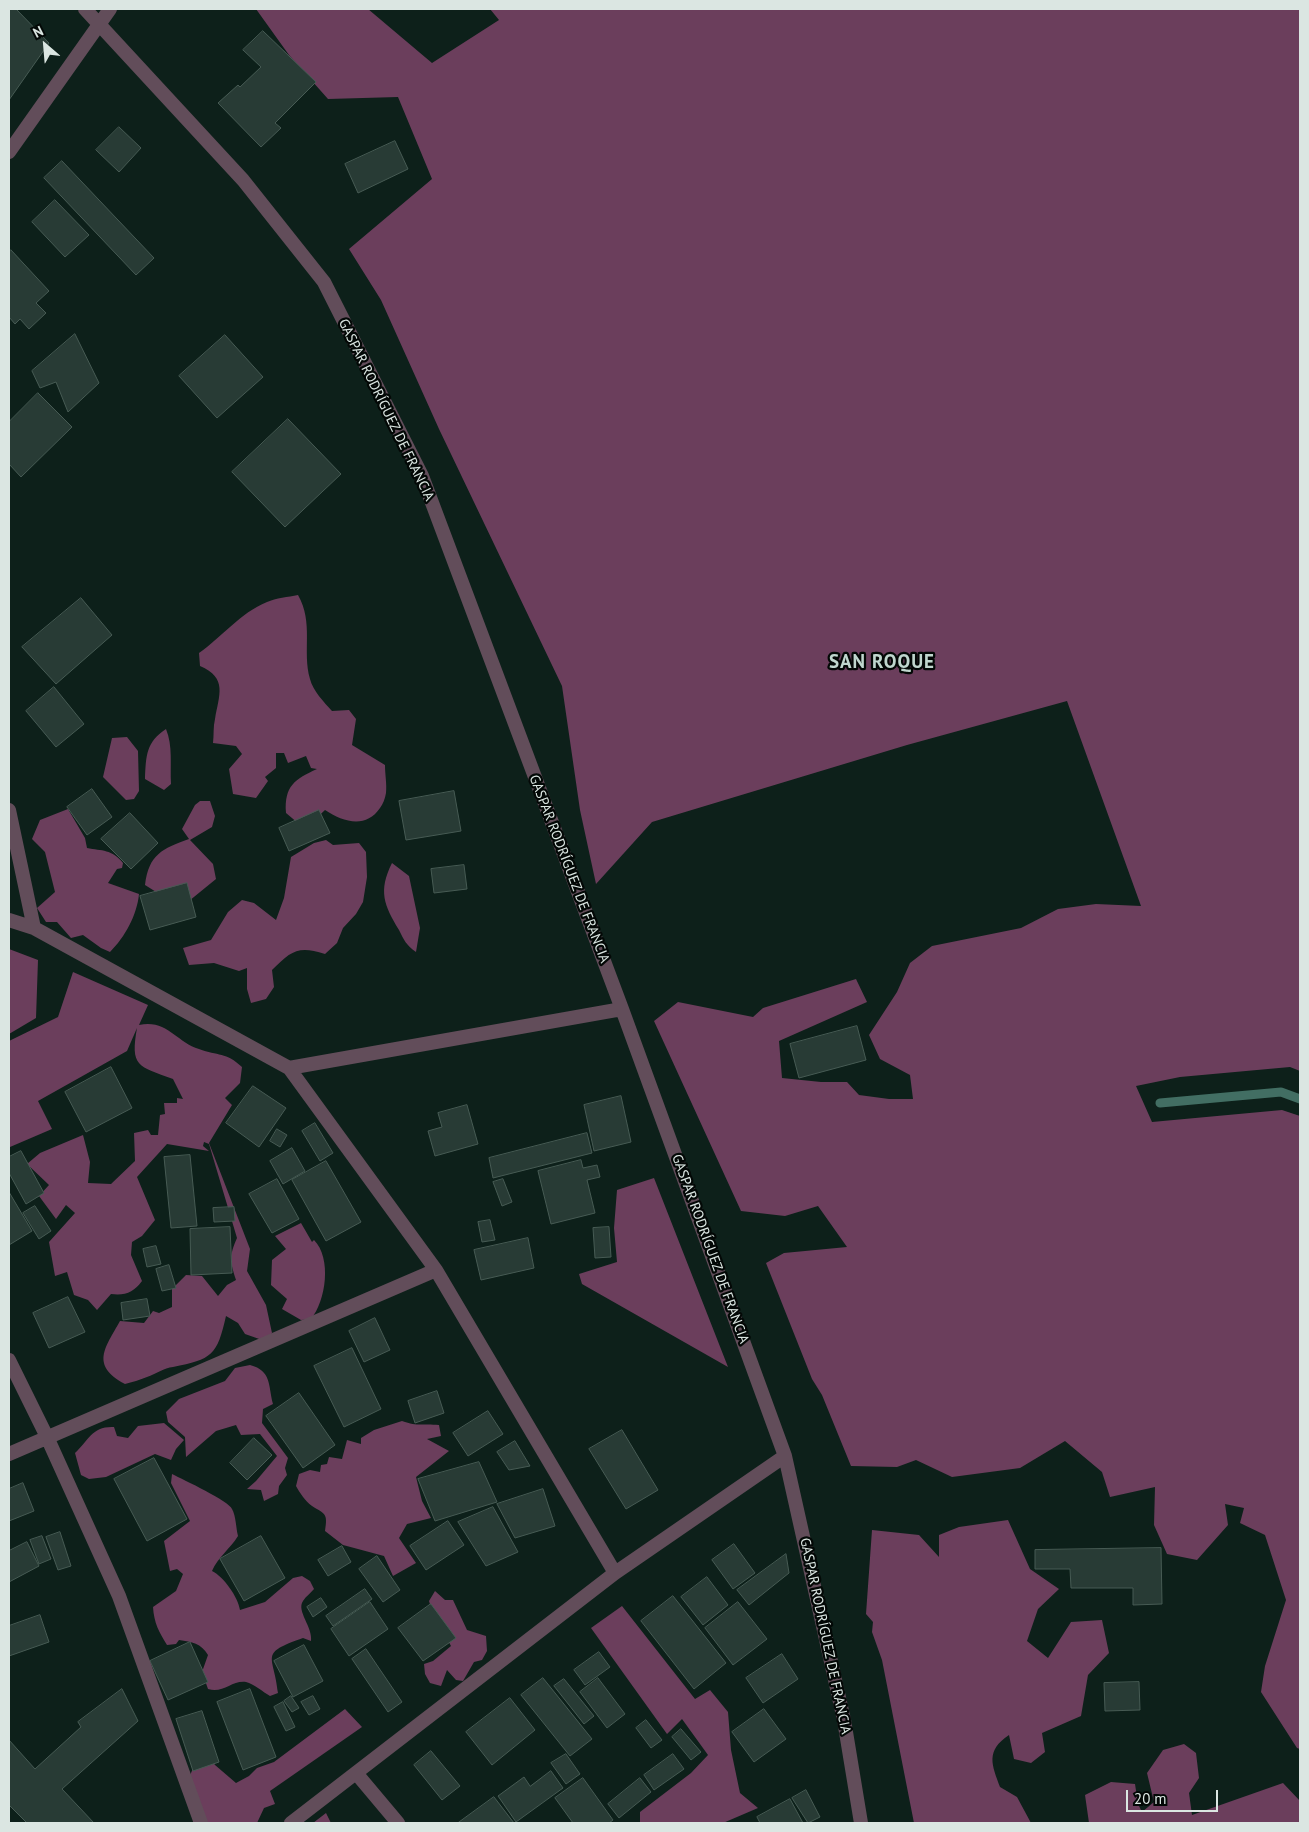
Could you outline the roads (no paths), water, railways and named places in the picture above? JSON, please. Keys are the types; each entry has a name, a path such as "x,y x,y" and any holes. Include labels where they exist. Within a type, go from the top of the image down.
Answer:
{"street":[{"name":"GASPAR RODRÍGUEZ DE FRANCIA","path":"85,9 100,23 243,180 324,282 422,476 622,1009 785,1456 844,1720 861,1823"},
{"path":"9,152 110,9"},
{"path":"9,810 34,928"},
{"path":"9,920 34,928 289,1068 436,1270 615,1573"},
{"path":"289,1068 622,1009"},
{"path":"9,1454 436,1270"},
{"path":"9,1360 47,1437 119,1596 201,1823"},
{"path":"291,1823 615,1573 785,1456"},
{"path":"356,1773 398,1823"}],"waterway":[{"path":"1160,1103 1281,1092 1300,1099"}],"district":[{"name":"SAN ROQUE","path":"882,663"}]}
